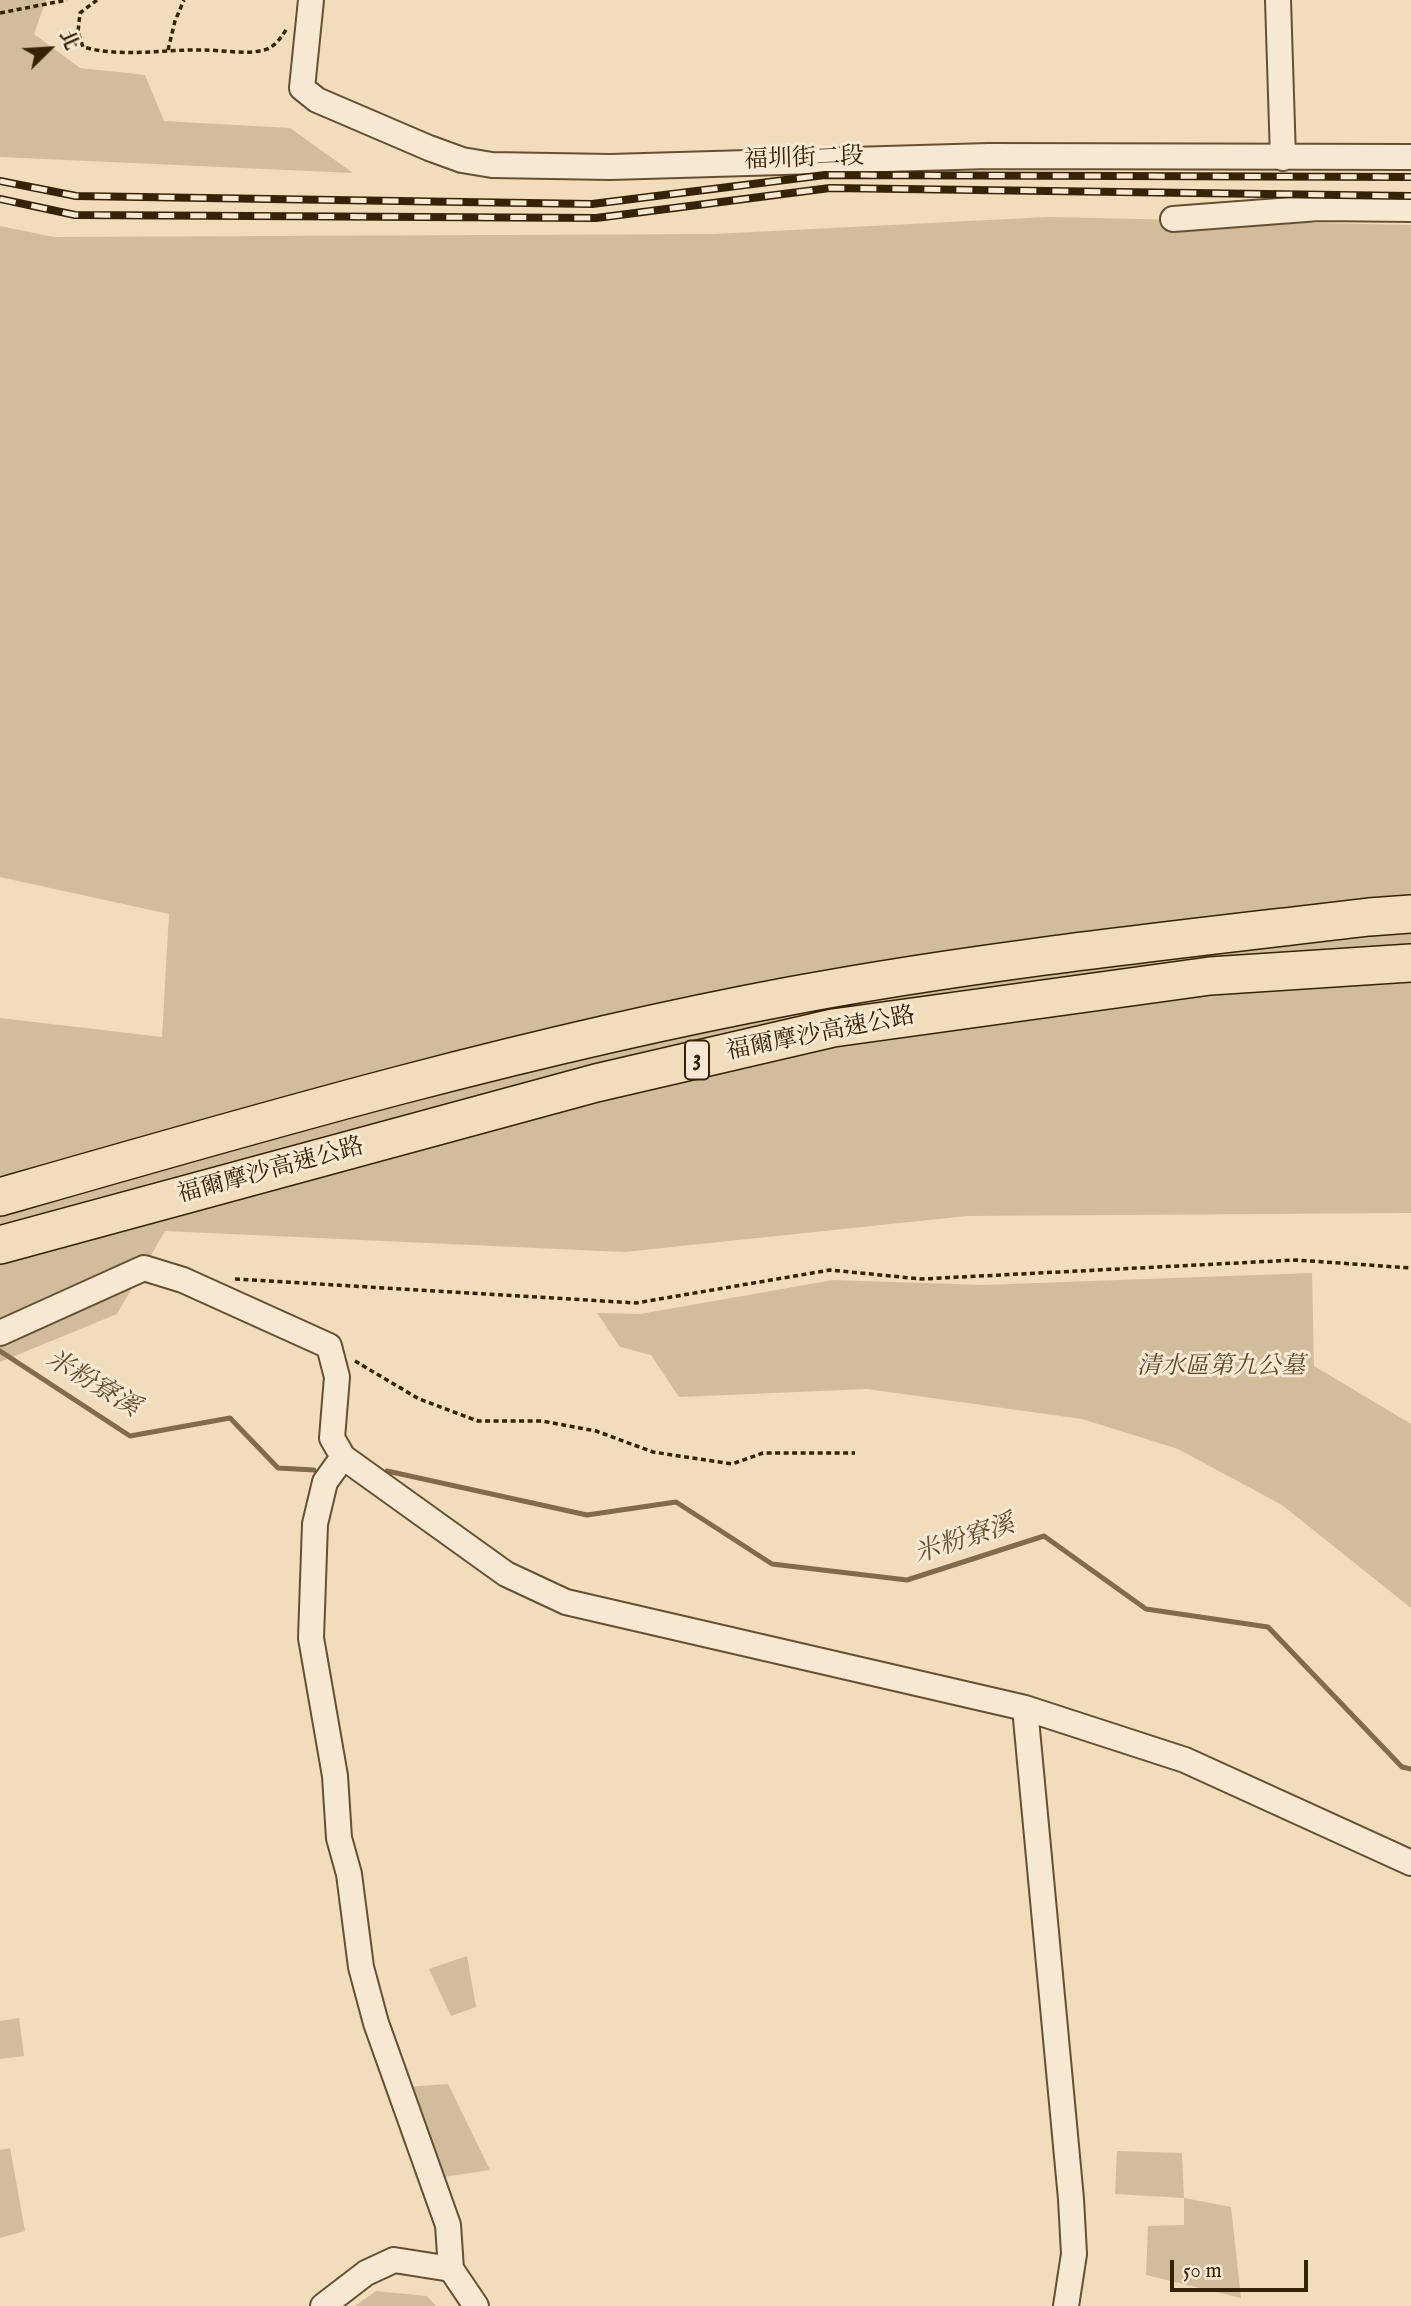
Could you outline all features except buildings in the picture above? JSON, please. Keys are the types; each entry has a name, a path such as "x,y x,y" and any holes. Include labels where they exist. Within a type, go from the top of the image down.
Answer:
{"highway":[{"name":"福爾摩沙高速公路","path":"0,1196 488,1062 790,996 1074,952 1411,914"},
{"name":"福爾摩沙高速公路","path":"0,1245 596,1083 833,1028 1210,976 1411,963"}],"street":[{"name":"福圳街二段","path":"311,0 302,88 317,100 429,148 462,160 492,165 610,167 989,156 1411,157"},
{"path":"1278,0 1283,158"},
{"path":"1173,219 1319,208 1411,209"},
{"path":"0,1333 144,1268 183,1280 329,1346 337,1377 332,1438 343,1457 506,1574 566,1602 1025,1708 1185,1760 1411,1863"},
{"path":"343,1457 325,1482 315,1524 311,1637 335,1776 339,1838 349,1874 361,1967 376,2023 448,2225 451,2269 476,2306"},
{"path":"1025,1708 1071,2199 1074,2253 1066,2306"},
{"path":"323,2306 366,2273 394,2260 451,2269"}],"path":[{"path":"0,13 67,0"},
{"path":"97,0 80,13 78,32 83,47 123,54 168,50 265,50 280,40 287,28 287,19"},
{"path":"168,50 175,21 184,0"},
{"path":"222,1279 262,1279 636,1303 830,1270 921,1279 1296,1260 1411,1268"},
{"path":"329,1346 419,1399 478,1421 542,1421 596,1431 653,1452 732,1464 763,1453 855,1453"}],"green space":[{"path":"0,0 46,0 34,34 80,68 145,75 164,121 290,128 353,173 0,157"},
{"path":"1048,217 1411,225 1411,1213 967,1216 624,1252 165,1231 117,1314 0,1362 0,1018 162,1037 169,914 0,877 0,226 54,237 714,234"},
{"name":"清水區第九公墓","path":"1312,1273 1314,1366 1411,1424 1411,1608 1282,1505 1178,1449 1082,1419 867,1389 679,1397 651,1355 620,1347 597,1313 640,1314 833,1280 982,1285"},
{"path":"467,1956 476,2007 451,2016 429,1969"},
{"path":"19,2018 24,2056 0,2059 0,2021"},
{"path":"448,2084 490,2170 437,2178 406,2087"},
{"path":"10,2148 25,2231 0,2238 0,2150"},
{"path":"1117,2151 1182,2153 1184,2198 1115,2194"},
{"path":"1184,2198 1231,2207 1241,2298 1146,2275 1148,2226 1184,2225"},
{"path":"376,2291 427,2296 436,2306 355,2306"}],"waterway":[{"name":"米粉寮溪","path":"0,1351 130,1436 230,1418 278,1468 314,1470"},
{"name":"米粉寮溪","path":"387,1471 587,1515 676,1502 772,1564 907,1580 1044,1536 1146,1609 1268,1627 1402,1767 1411,1769"}],"railway":[{"path":"0,181 76,196 592,204 825,175 1411,177"},
{"path":"0,199 75,215 596,218 830,188 1411,196"}]}
